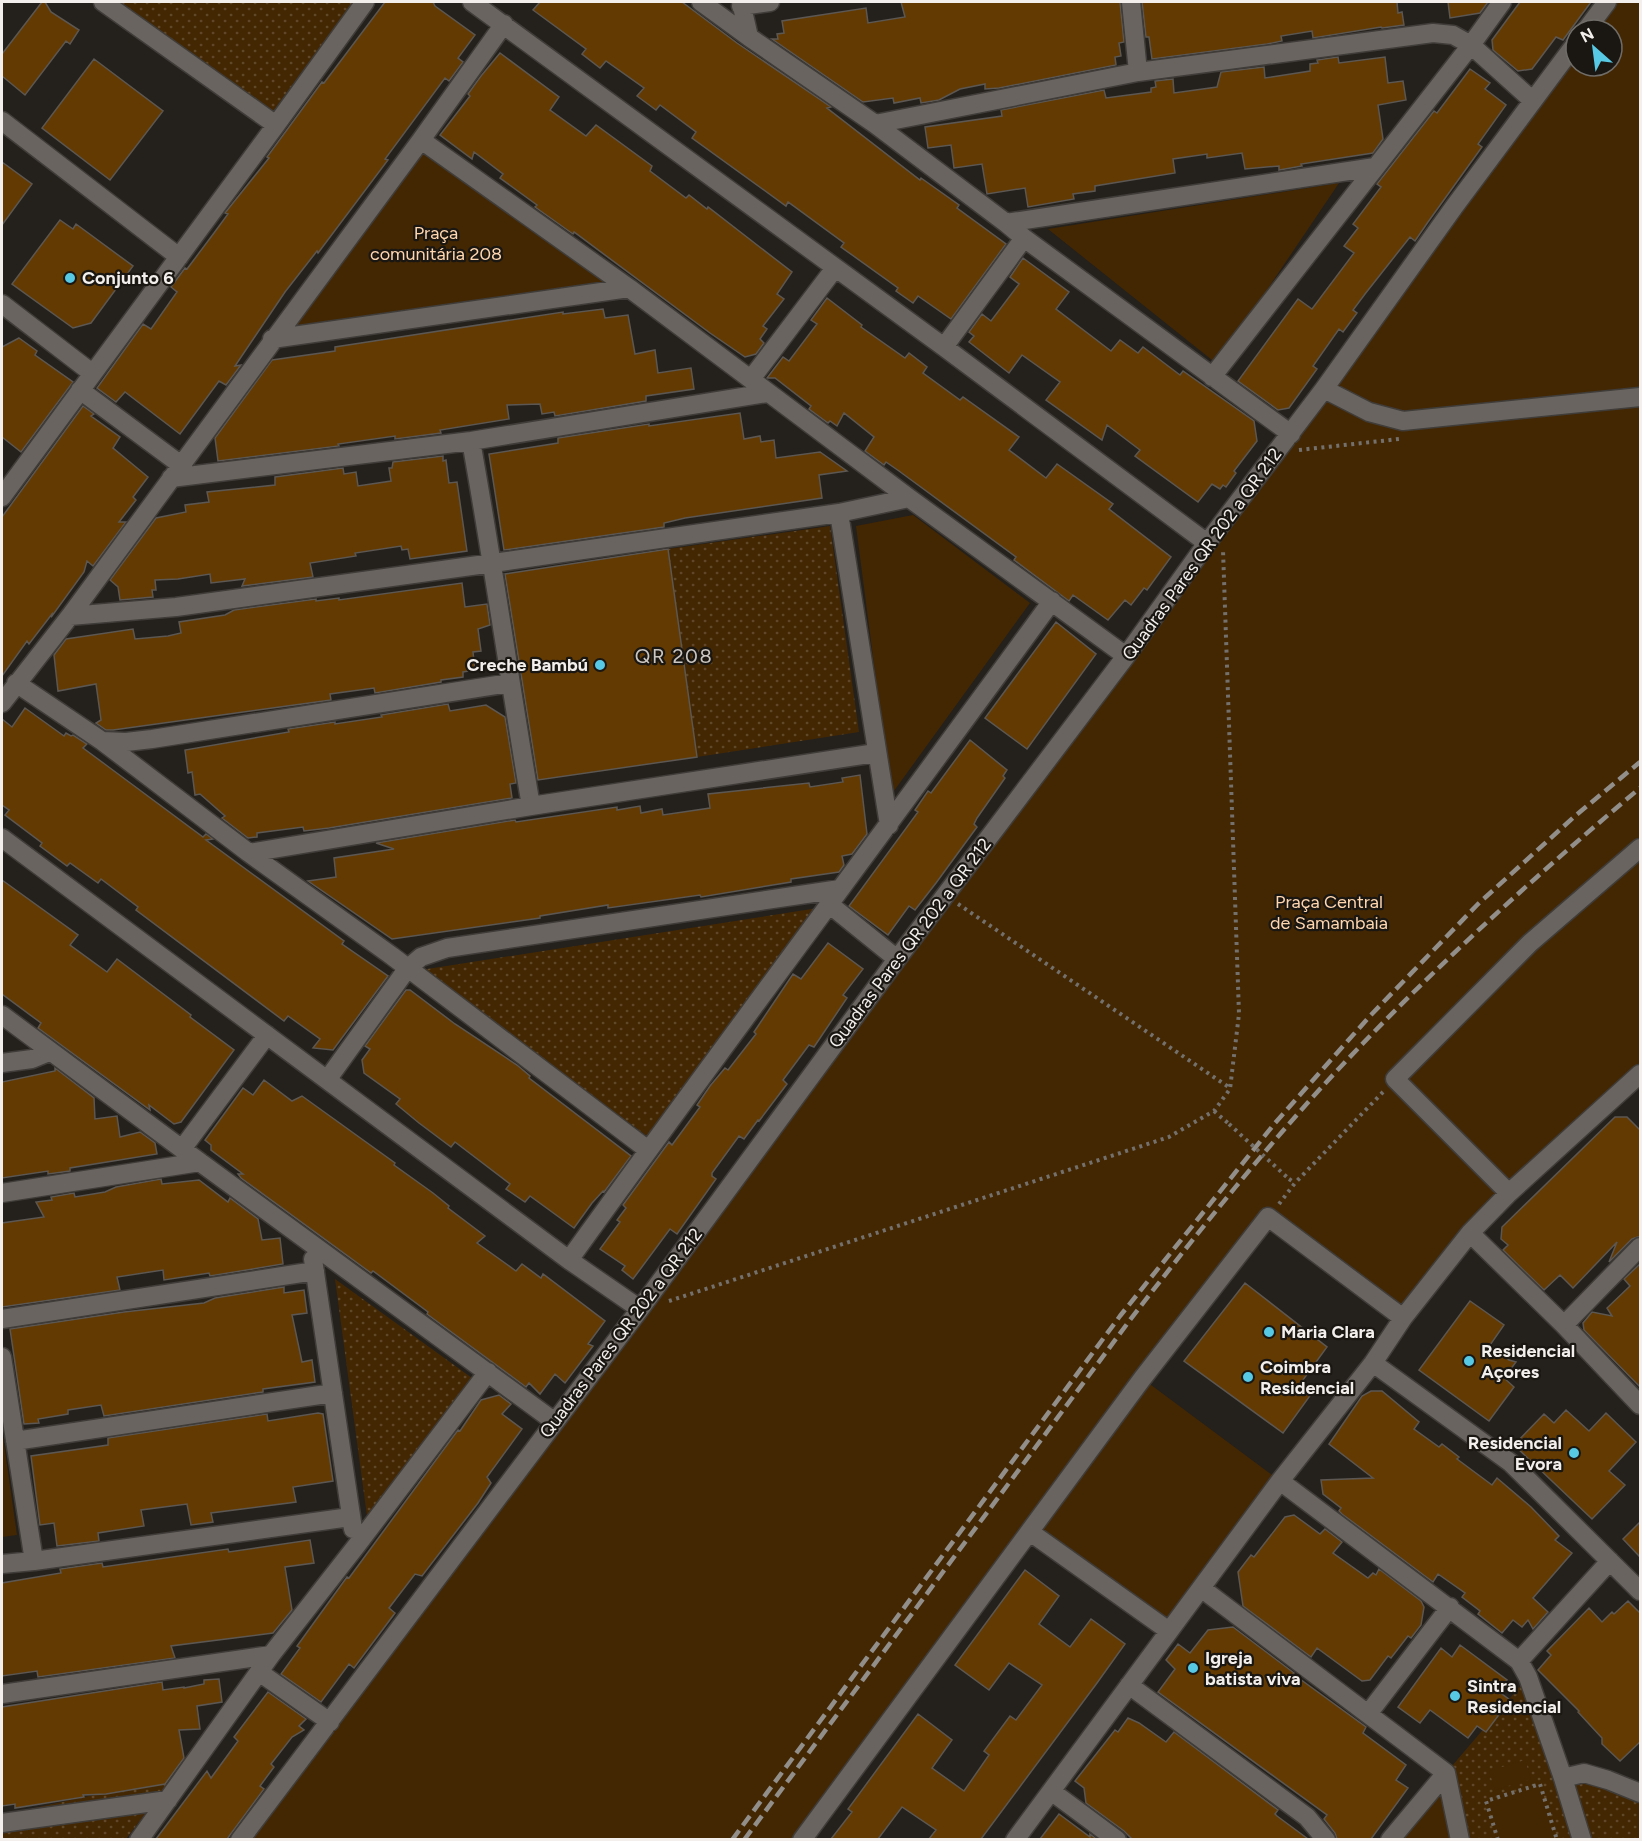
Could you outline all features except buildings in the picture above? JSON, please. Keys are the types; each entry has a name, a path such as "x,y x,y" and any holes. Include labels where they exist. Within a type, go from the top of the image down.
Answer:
{"street":[{"path":"103,2 276,125"},
{"path":"4,487 80,390 365,2"},
{"path":"472,2 944,347 1212,549"},
{"path":"701,2 875,124 1024,238 1291,434"},
{"path":"749,37 741,4 770,2"},
{"path":"1131,2 1138,72"},
{"path":"1212,377 1502,2"},
{"path":"1595,18 1607,2"},
{"path":"2,702 70,616 504,24"},
{"path":"875,124 1138,72 1433,33 1453,35 1471,45 1533,101"},
{"name":"Quadras Pares QR 202 a QR 212","path":"240,1839 640,1309 897,959 952,899 1126,656 1212,549 1291,434 1454,207 1564,59"},
{"path":"2,121 178,257"},
{"path":"421,140 629,288 767,393 1126,656"},
{"path":"1006,223 1376,167"},
{"path":"944,347 1024,238"},
{"path":"750,379 835,268"},
{"path":"272,339 629,288"},
{"path":"2,304 92,373"},
{"path":"1324,389 1369,412 1403,421 1641,397"},
{"path":"80,390 176,472 471,441 767,393"},
{"path":"471,441 493,563 531,806"},
{"path":"70,616 176,607 493,563 839,513 909,498"},
{"path":"839,513 889,825"},
{"path":"569,1260 1052,600"},
{"path":"102,741 126,742 152,739 510,682"},
{"path":"16,683 102,741 648,1150"},
{"path":"249,853 531,806 876,753"},
{"path":"2,837 569,1260 640,1309"},
{"path":"1509,1193 1395,1079 1530,943 1641,848"},
{"path":"327,1080 407,969 421,957 447,948 840,889"},
{"path":"829,904 897,959"},
{"path":"2,1015 49,1052 555,1422"},
{"path":"182,1149 267,1035"},
{"path":"2,1063 32,1059 49,1052"},
{"path":"1015,1839 1280,1481 1373,1364 1403,1318 1470,1233 1509,1193 1639,1079"},
{"path":"2,1193 200,1162"},
{"path":"802,1839 1142,1379 1268,1217 1403,1318"},
{"path":"1470,1233 1641,1405"},
{"path":"309,1241 350,1517 357,1545"},
{"path":"1564,1325 1641,1247"},
{"path":"2,1319 315,1271"},
{"path":"2,1357 34,1562"},
{"path":"1373,1364 1511,1463 1641,1591"},
{"path":"139,1839 271,1655 488,1372"},
{"path":"15,1441 333,1393"},
{"path":"1280,1481 1519,1661 1528,1677 1582,1839"},
{"path":"2,1564 34,1562 350,1517"},
{"path":"1030,1532 1169,1631"},
{"path":"1519,1661 1610,1561"},
{"path":"1201,1588 1446,1773 1460,1839"},
{"path":"1368,1714 1450,1607"},
{"path":"2,1694 271,1655"},
{"path":"259,1672 330,1722"},
{"path":"1129,1685 1307,1817 1326,1839"},
{"path":"1389,1839 1446,1773"},
{"path":"1563,1778 1584,1773 1641,1793"},
{"path":"1051,1791 1117,1839"},
{"path":"2,1823 168,1800"}],"path":[{"path":"1298,451 1405,439"},
{"path":"658,1305 1169,1137 1214,1111 1230,1089 1239,1014 1223,546 1212,549"},
{"path":"952,899 1230,1089"},
{"path":"952,899 952,914"},
{"path":"1268,1217 1294,1183 1395,1079"},
{"path":"1214,1111 1294,1183"},
{"path":"1498,1839 1486,1801 1540,1784 1557,1839"}],"green space":[{"path":"109,2 353,2 271,114"},
{"name":"Praça Central de Samambaia","path":"1604,2 1640,2 1640,1074 1509,1193 1403,1318 1268,1218 1143,1379 1280,1481 1169,1631 1030,1532 802,1839 250,1840 1564,58 1564,78 1624,78 1624,18 1593,18"},
{"name":"Praça comunitária 208","path":"420,136 634,291 261,349"},
{"path":"1339,183 1217,364 1048,229"},
{"path":"913,515 1030,603 891,795 856,526"},
{"path":"830,526 859,732 697,757 668,549"},
{"path":"818,908 651,1139 421,970"},
{"path":"335,1279 472,1378 367,1516"},
{"path":"2,1430 17,1535 2,1537"},
{"path":"1528,1677 1563,1778 1640,1793 1640,1839 1460,1839 1446,1773"},
{"path":"1525,1760 1531,1779 1495,1790 1489,1771"},
{"path":"1446,1773 1460,1839 1394,1840"},
{"path":"172,1778 126,1839 2,1839 2,1815"},
{"path":"1540,1784 1557,1839 1498,1839 1486,1801"}],"railway":[{"path":"732,1840 1120,1316 1275,1123 1369,1017 1478,904 1575,816 1640,762"},
{"path":"744,1840 1130,1320 1271,1145 1320,1089 1435,971 1516,896 1640,788"}],"place":[{"name":"Conjunto 6","path":"70,278"},
{"name":"Creche Bambú","path":"600,665"},
{"name":"Maria Clara","path":"1269,1332"},
{"name":"Residencial Açores","path":"1469,1361"},
{"name":"Coimbra Residencial","path":"1248,1377"},
{"name":"Residencial Evora","path":"1574,1453"},
{"name":"Igreja batista viva","path":"1193,1668"},
{"name":"Sintra Residencial","path":"1455,1696"}],"district":[{"name":"QR 208","path":"674,656"}]}
